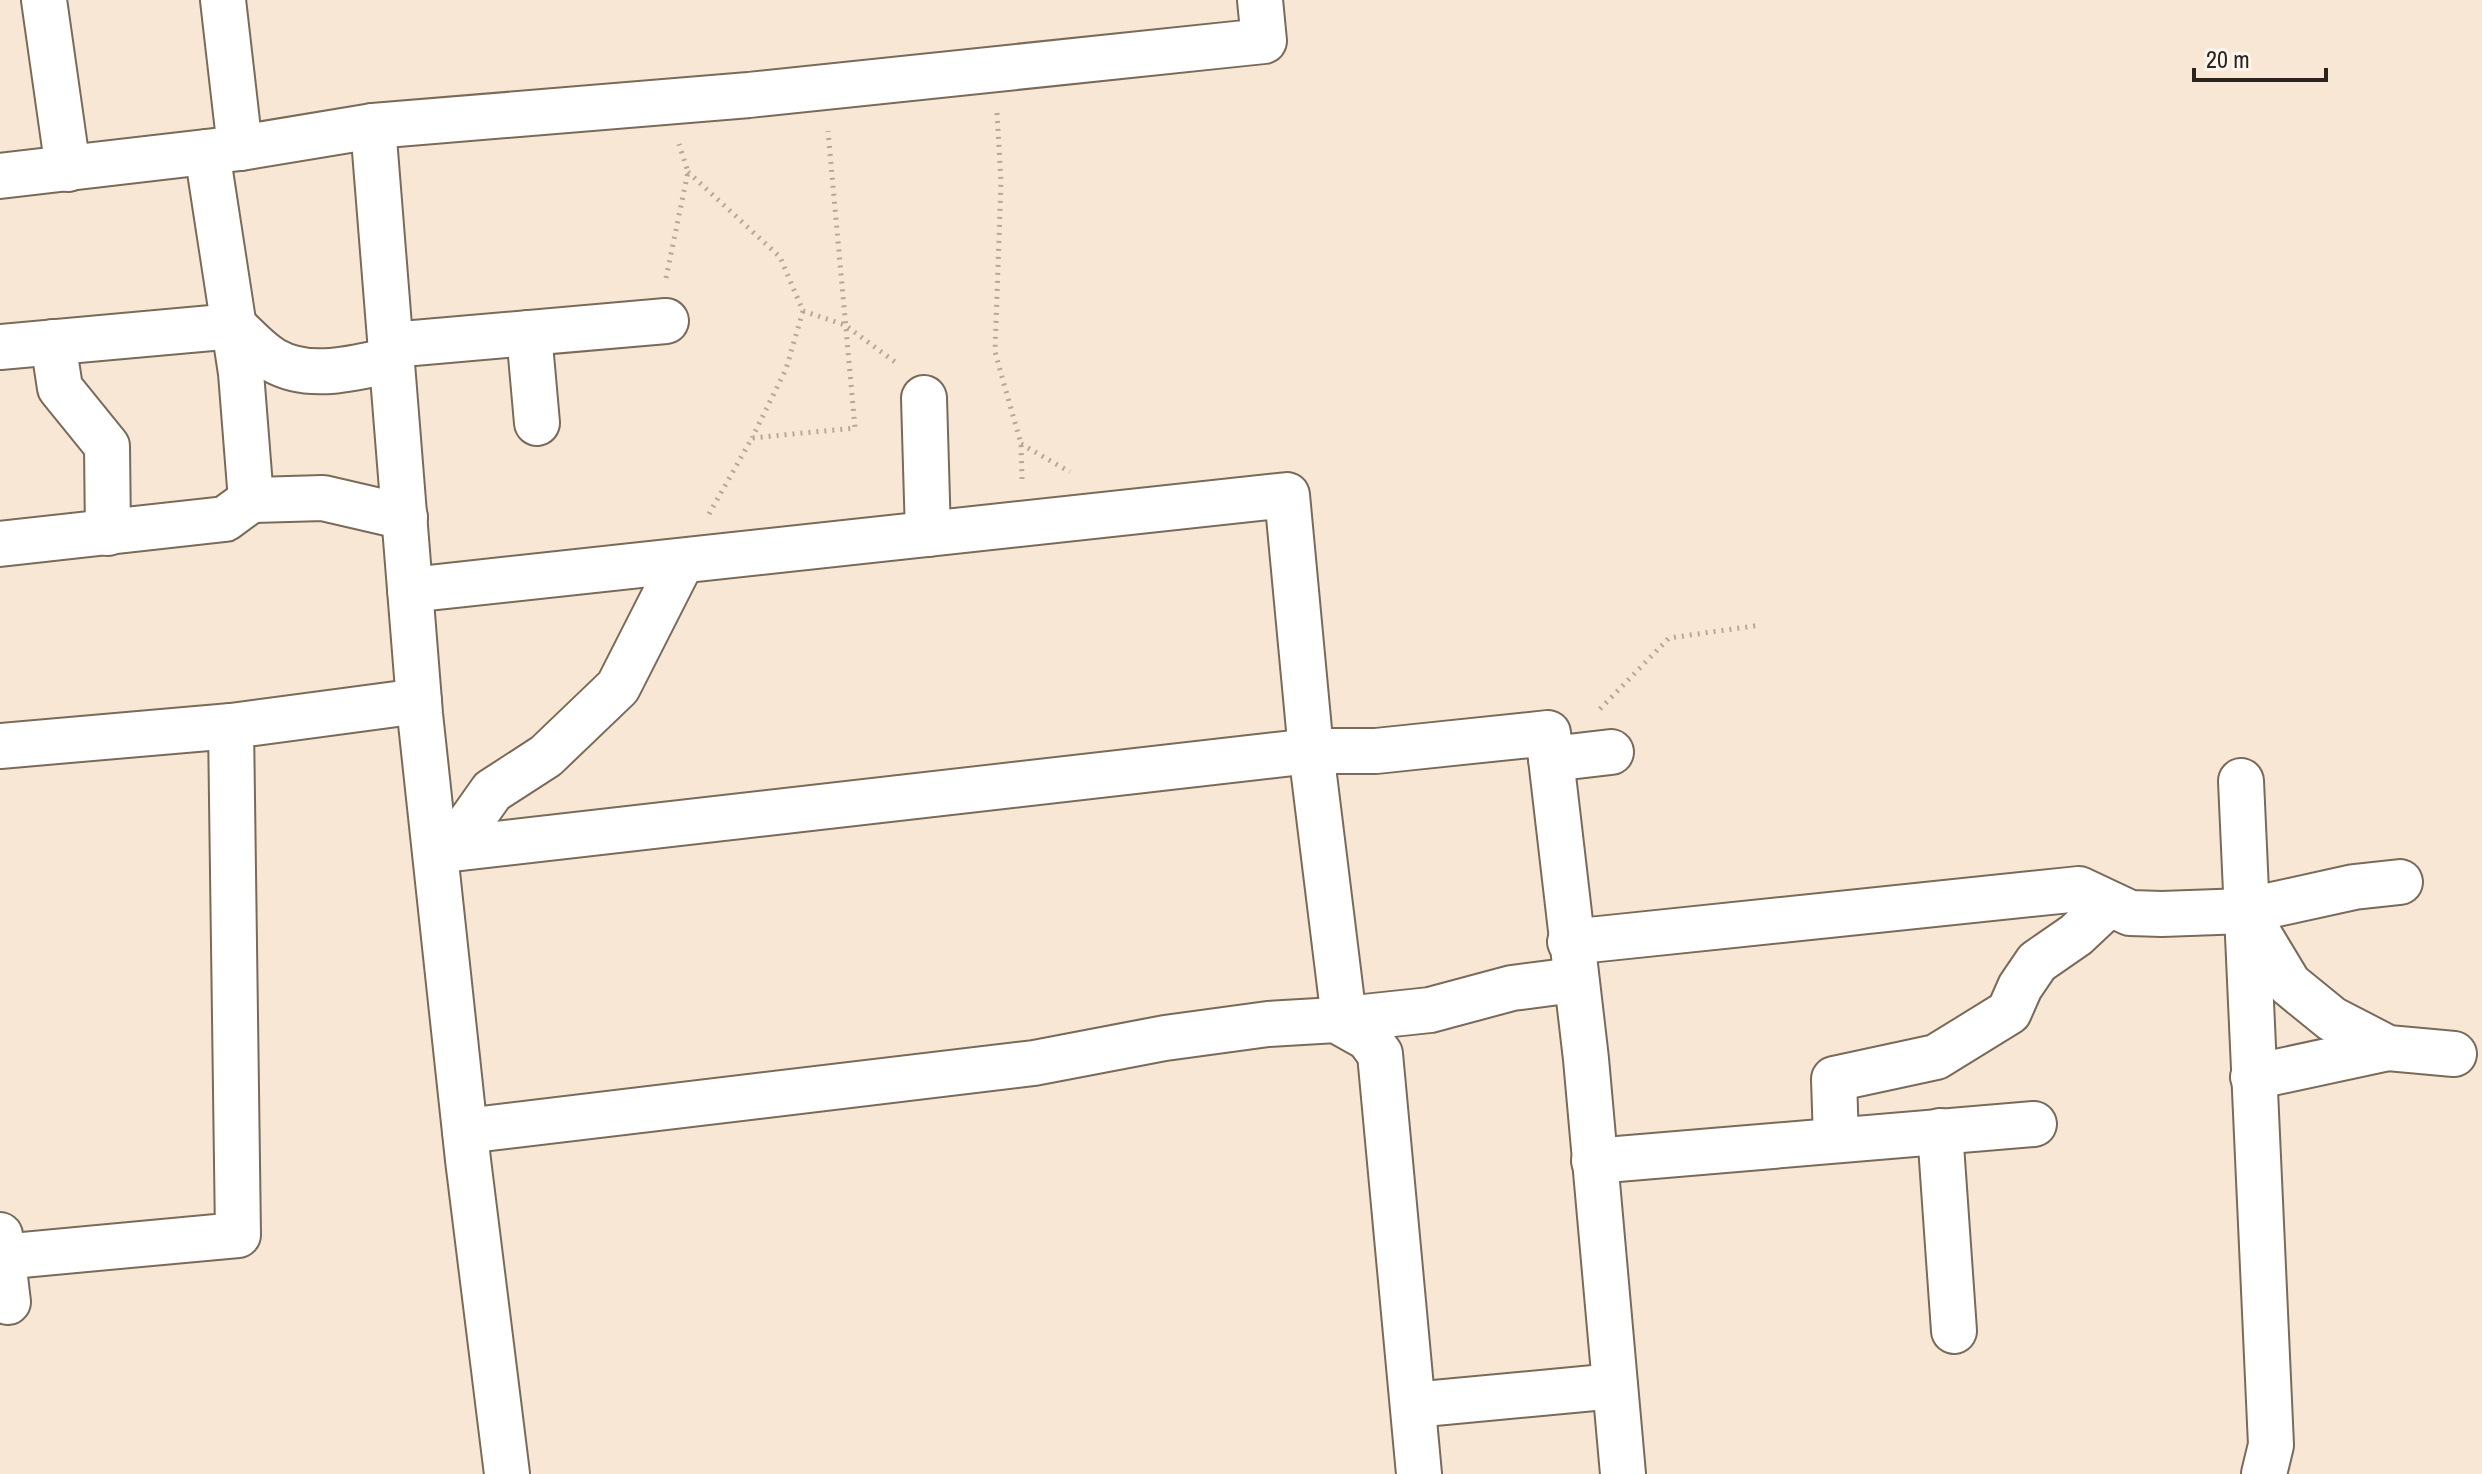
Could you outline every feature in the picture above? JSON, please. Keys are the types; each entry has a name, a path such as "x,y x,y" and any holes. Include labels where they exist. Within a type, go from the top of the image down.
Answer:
{"street":[{"path":"44,0 68,169"},
{"path":"223,0 224,150 234,326 251,500"},
{"path":"0,176 224,150 373,126 823,87 1264,41 1260,0"},
{"path":"373,126 419,701 443,850 465,1131 507,1474"},
{"path":"0,347 234,326 273,360 311,371 345,370 391,353 529,333 666,321"},
{"path":"529,333 537,423"},
{"path":"53,342 60,388 107,446 108,533"},
{"path":"924,398 928,534"},
{"path":"410,590 1287,495 1340,1020"},
{"path":"0,544 225,519 251,500 323,498 405,517"},
{"path":"443,850 492,791 546,756 618,687 682,561"},
{"path":"0,746 231,726 419,701"},
{"path":"8,1302 1,1250 238,1235 231,726"},
{"path":"443,850 1311,751 1376,751 1548,733 1594,1161 1623,1474"},
{"path":"1550,750 1611,752"},
{"path":"2241,781 2271,1445 2264,1474"},
{"path":"465,1131 1034,1063 1165,1038 1430,1010 1512,988 1572,961 2079,889 2130,913 2245,911 2354,887 2400,882"},
{"path":"1836,1140 1834,1079 1936,1057 2009,1012 2020,987 2037,962 2076,935 2109,904"},
{"path":"2245,911 2289,984 2332,1019 2388,1048"},
{"path":"1340,1020 1368,1038 1380,1054 1419,1474"},
{"path":"2253,1077 2388,1048 2454,1054"},
{"path":"1594,1161 2034,1124"},
{"path":"1940,1131 1954,1331"},
{"path":"1413,1405 1615,1386"}],"path":[{"path":"994,68 1001,182 995,352 1021,444 1024,523"},
{"path":"752,438 855,428 823,87"},
{"path":"666,101 688,172 780,257 803,311 786,369 752,438 682,561"},
{"path":"666,321 666,275 688,172"},
{"path":"803,311 845,325 898,363 924,398"},
{"path":"1550,750 1585,724 1669,638 1761,625"}]}
